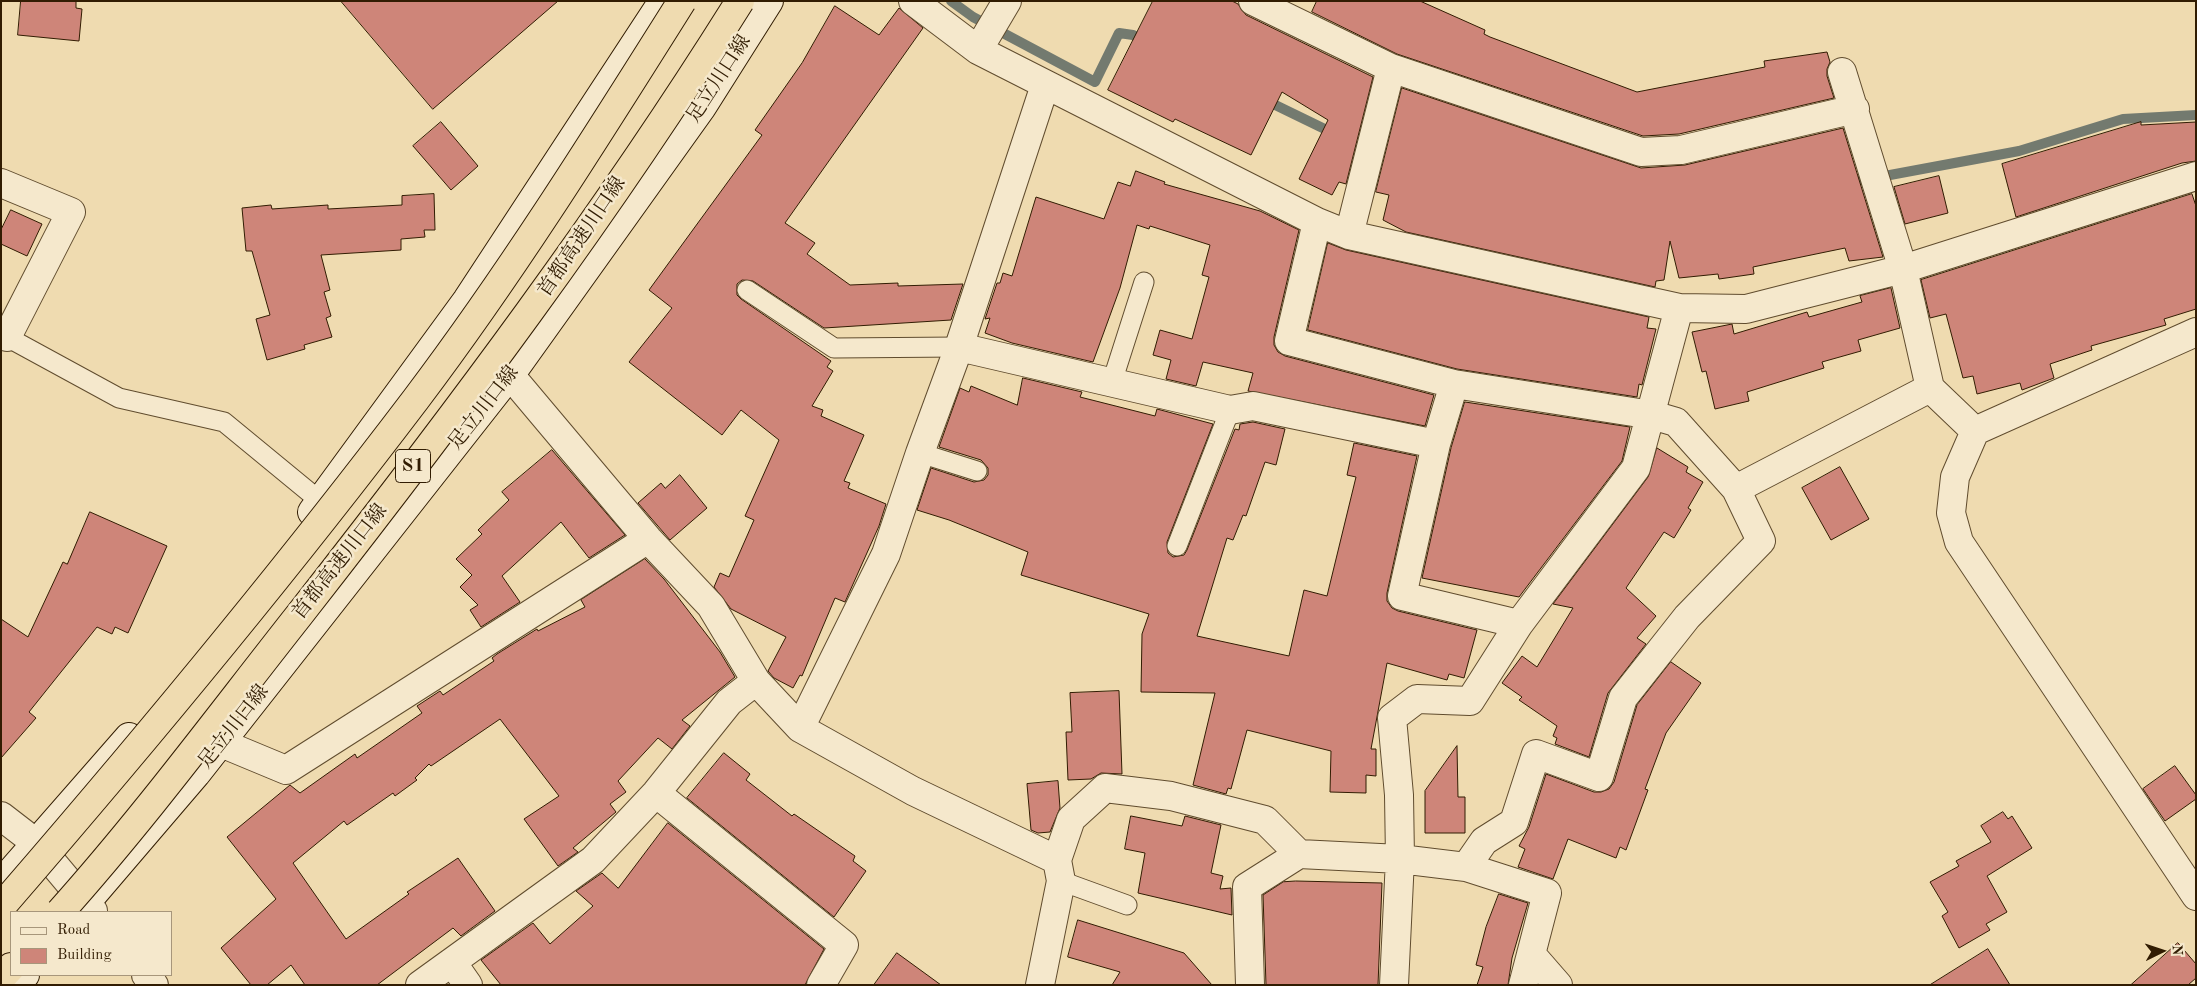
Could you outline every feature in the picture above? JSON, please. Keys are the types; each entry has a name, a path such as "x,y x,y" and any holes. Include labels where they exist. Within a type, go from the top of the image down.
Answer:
{"highway":[{"name":"首都高速川口線","path":"1,907 75,822 306,541 417,397 563,189 682,1"},
{"name":"首都高速川口線","path":"61,911 105,862 347,553 535,306 701,64 740,1"},
{"path":"1,978 10,968"}],"street":[{"path":"1,883 157,704 320,501 467,300 663,1"},
{"name":"足立川口線","path":"86,909 221,744 510,375 702,107 769,1"},
{"path":"914,1 978,50 1317,222 1349,235 1678,308 1746,309 1902,269 2196,176"},
{"path":"978,50 1007,1"},
{"path":"1253,1 1391,68 1641,152 1681,150 1855,109"},
{"path":"1349,235 1391,68"},
{"path":"1842,72 1855,109 1902,269 1930,388 1975,431"},
{"path":"800,728 886,554 920,453 959,347 1045,85"},
{"path":"1,183 70,212 4,336"},
{"path":"1317,222 1289,341 1454,384 1652,415 1676,422 1736,490 1761,541 1687,617 1623,698 1599,777 1536,754 1514,822 1484,841 1466,866"},
{"path":"1394,985 1400,859 1399,795 1392,718 1417,699 1470,702 1519,624 1636,468 1652,415 1678,308"},
{"path":"2196,332 1975,431 1955,477 1951,513 1959,542 2196,896"},
{"path":"959,347 1230,410 1253,406 1436,444"},
{"path":"510,375 648,539 711,606 756,681 800,728 1059,870"},
{"path":"1454,384 1436,444 1402,596 1519,624"},
{"path":"1736,490 1930,388"},
{"path":"221,744 286,770 648,539"},
{"path":"420,985 593,860 656,793 729,702 756,681"},
{"path":"1040,985 1059,870 1071,819 1105,788 1172,796 1265,820 1299,854"},
{"path":"656,793 844,945 821,985"},
{"path":"1,816 36,843 86,909"},
{"path":"1250,985 1247,887 1299,854 1400,859 1466,866 1547,893 1523,985"},
{"path":"1531,954 1558,985"},
{"path":"452,962 468,985"}],"lane":[{"path":"1112,382 1144,282"},
{"path":"747,290 834,348 959,347"},
{"path":"4,336 119,398 224,422 320,501"},
{"path":"1177,546 1230,410"},
{"path":"920,453 976,471"},
{"path":"1059,870 1127,906"}],"building":[{"path":"21,1 76,1 76,8 82,9 79,41 18,35"},
{"path":"341,1 558,1 433,109"},
{"path":"1153,1 1232,1 1238,4 1246,15 1373,77 1346,184 1339,182 1332,195 1299,179 1328,120 1282,92 1251,155 1175,119 1173,122 1108,90"},
{"path":"1317,1 1420,1 1485,30 1484,34 1490,37 1637,92 1765,67 1764,61 1827,52 1830,62 1827,76 1834,98 1679,134 1643,136 1397,54 1312,12"},
{"path":"835,6 879,35 899,8 923,28 785,223 815,243 807,254 850,285 898,283 898,286 963,284 951,320 824,328 753,281 742,280 737,284 737,295 741,299 831,361 827,367 833,371 812,406 823,410 821,416 864,435 844,481 850,483 848,488 886,504 879,526 845,602 835,598 802,676 800,675 793,688 774,678 768,671 786,637 731,609 714,587 720,573 729,577 754,520 745,516 779,440 741,410 722,435 629,362 672,308 649,290 762,135 755,130 802,63"},
{"path":"1402,88 1641,168 1685,165 1843,128 1883,257 1849,261 1845,248 1753,267 1754,274 1719,279 1718,274 1679,278 1670,241 1664,280 1656,281 1655,287 1406,232 1383,220 1389,195 1376,192"},
{"path":"441,122 478,166 451,190 413,146"},
{"path":"2141,122 2141,125 2196,122 2196,161 2182,163 2016,217 2002,164"},
{"path":"1136,171 1165,182 1164,184 1260,211 1299,230 1274,337 1274,345 1278,352 1285,356 1434,395 1425,426 1248,391 1253,373 1203,362 1196,386 1166,379 1171,360 1153,355 1160,330 1192,339 1209,277 1202,275 1210,245 1150,226 1149,229 1137,225 1120,288 1093,362 1012,343 985,333 990,318 985,319 997,283 1000,283 1003,273 1012,276 1036,197 1104,219 1118,182 1130,186"},
{"path":"1939,176 1948,213 1905,224 1894,187"},
{"path":"434,194 435,230 424,230 425,237 401,239 401,250 321,255 330,290 324,292 331,316 326,318 332,337 304,345 305,349 267,360 256,319 270,315 252,251 246,251 242,208 271,205 272,209 328,205 328,209 402,205 402,196"},
{"path":"2192,194 2196,206 2196,309 2164,319 2166,325 2091,346 2092,350 2050,364 2054,378 2022,390 2020,383 1977,394 1973,376 1963,378 1946,314 1930,318 1921,280"},
{"path":"11,210 42,224 27,256 1,244 1,230"},
{"path":"1328,243 1346,250 1649,317 1647,328 1656,329 1642,385 1639,384 1637,397 1457,369 1308,330"},
{"path":"1891,288 1900,328 1858,340 1861,351 1822,362 1824,368 1747,392 1749,401 1715,409 1706,371 1702,372 1692,332 1732,324 1734,334 1807,312 1809,317 1862,302 1860,296"},
{"path":"1023,378 1082,392 1080,397 1155,416 1157,409 1213,424 1167,542 1168,553 1173,557 1184,555 1187,550 1235,429 1239,430 1240,424 1253,422 1285,429 1276,465 1265,462 1246,516 1243,515 1233,540 1227,538 1197,636 1289,656 1304,590 1327,596 1356,477 1347,475 1354,443 1417,456 1387,593 1387,601 1392,608 1398,611 1477,630 1464,678 1449,674 1447,680 1387,663 1371,749 1376,749 1376,776 1366,775 1366,793 1330,792 1331,751 1247,730 1231,789 1228,788 1226,794 1193,785 1215,693 1141,692 1142,634 1149,614 1021,575 1028,552 949,520 917,510 931,468 974,482 984,480 988,475 988,468 981,460 939,447 960,388 969,392 971,386 1017,405"},
{"path":"1465,402 1630,427 1622,461 1519,597 1422,578 1451,448"},
{"path":"1657,448 1688,467 1686,472 1703,482 1688,508 1691,510 1674,538 1664,532 1626,588 1656,616 1637,638 1646,644 1608,693 1589,757 1555,744 1557,738 1553,736 1557,726 1519,700 1522,697 1502,683 1522,656 1537,667 1573,608 1553,604 1648,477"},
{"path":"552,450 625,535 589,558 561,522 502,576 520,602 481,627 470,610 478,605 460,587 472,575 456,559 482,534 478,530 509,500 502,492"},
{"path":"1840,467 1869,519 1831,540 1802,488"},
{"path":"680,475 707,508 670,540 638,503 661,483 665,488"},
{"path":"90,512 167,546 128,633 115,627 112,634 97,627 29,712 36,718 1,758 1,619 28,637 63,562 67,564"},
{"path":"645,559 664,579 720,652 735,677 682,720 690,726 672,749 658,738 618,781 626,792 610,804 616,812 573,848 578,852 558,866 524,819 559,796 500,719 431,766 429,764 415,778 417,780 395,796 393,793 347,825 344,821 293,863 346,939 409,894 407,892 458,858 495,911 461,936 453,928 377,985 305,985 291,965 267,985 251,985 221,948 276,899 227,837 290,785 300,793 355,754 357,758 422,713 417,706 440,691 443,695 494,661 492,658 497,654 537,629 538,631 585,607 581,600"},
{"path":"1671,662 1701,683 1666,733 1645,789 1648,790 1626,850 1620,847 1616,858 1568,839 1553,879 1518,867 1525,849 1519,846 1529,827 1546,774 1594,792 1609,789 1614,782 1637,705"},
{"path":"1119,691 1122,774 1101,773 1091,779 1068,780 1066,732 1072,732 1070,693"},
{"path":"1457,746 1458,797 1465,797 1465,833 1425,833 1425,791"},
{"path":"724,753 750,774 746,780 792,816 794,814 855,856 853,861 866,871 834,917 687,798"},
{"path":"2175,766 2196,795 2196,799 2165,821 2143,789"},
{"path":"1058,781 1060,808 1050,832 1038,833 1031,830 1027,784"},
{"path":"2003,812 2008,819 2012,816 2032,848 1987,876 2007,912 1986,924 1990,930 1959,948 1942,916 1948,912 1930,882 1959,866 1956,861 1991,842 1981,826"},
{"path":"1131,816 1182,826 1185,816 1221,825 1211,873 1223,876 1220,889 1231,888 1232,915 1138,893 1145,853 1125,849"},
{"path":"668,823 824,949 805,985 501,985 481,960 533,923 550,944 593,906 576,891 602,873 618,888"},
{"path":"1283,882 1382,883 1378,985 1266,985 1263,895"},
{"path":"1499,894 1528,903 1512,958 1508,985 1477,985 1483,967 1476,965 1486,927"},
{"path":"1078,920 1184,953 1212,985 1112,985 1120,972 1068,957"},
{"path":"2178,943 2196,964 2196,978 2188,985 2131,985"},
{"path":"1988,949 2010,985 1930,985"},
{"path":"897,953 941,985 874,985"}],"waterway":[{"path":"951,1 973,17 1095,82 1119,33 1133,35 1146,42"},
{"path":"1265,100 1335,134"},
{"path":"1847,183 2019,151 2123,119 2196,115"}]}
